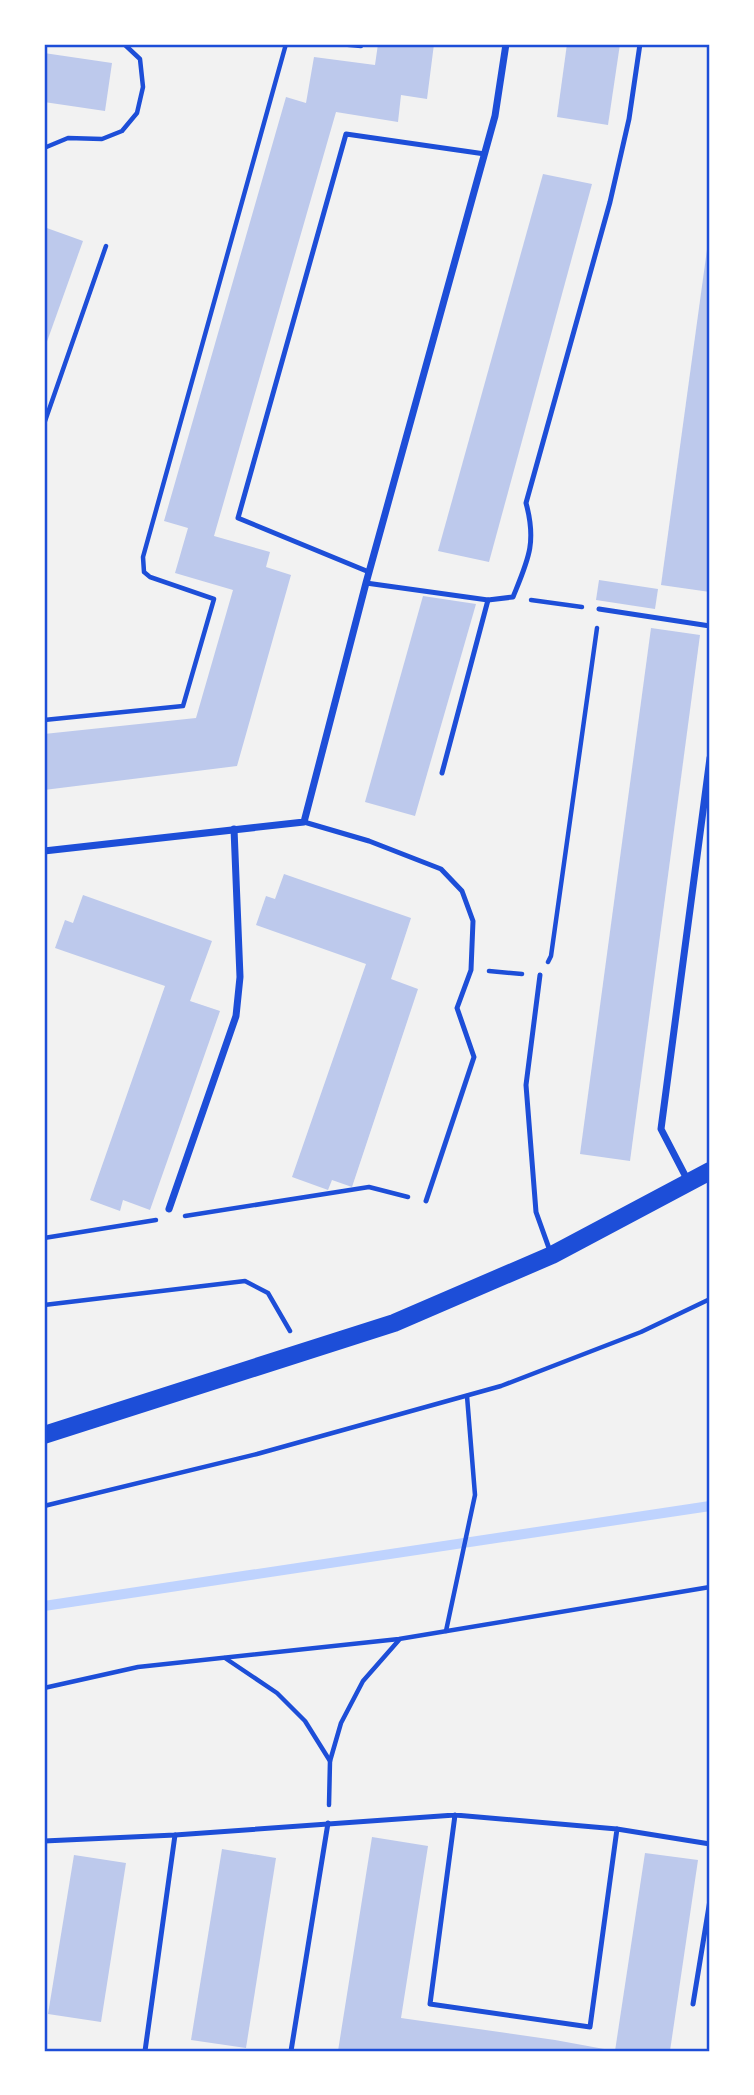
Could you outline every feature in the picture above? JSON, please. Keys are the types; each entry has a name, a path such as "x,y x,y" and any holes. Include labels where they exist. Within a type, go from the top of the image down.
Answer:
{"main road":[{"path":"44,1435 394,1322 552,1255 710,1171"}],"street":[{"path":"44,850 304,822 366,583 495,116 506,44"},
{"path":"689,1184 661,1129 710,758"},
{"path":"169,1209 236,1016 240,977 234,829"}],"lane":[{"path":"366,583 488,600 513,597 527,563 533,538 526,503 610,202 629,119 640,44"},
{"path":"369,572 238,518 346,134 485,154"},
{"path":"442,773 488,600"},
{"path":"599,609 710,626"},
{"path":"304,822 369,841 441,869 462,891 473,921 471,970 457,1008 474,1057 426,1201"},
{"path":"540,975 526,1085 537,1212 552,1255"},
{"path":"455,1815 430,2004 590,2027 617,1829"},
{"path":"44,1841 175,1835 455,1815 617,1829 710,1844"},
{"path":"291,2051 328,1823"},
{"path":"145,2051 175,1835"},
{"path":"693,2004 710,1900"}],"path":[{"path":"44,148 68,138 102,139 122,131 137,113 143,87 139,59 124,44"},
{"path":"44,720 183,706 214,599 150,577 144,572 143,557 286,44"},
{"path":"339,44 361,44"},
{"path":"44,424 106,246"},
{"path":"471,970 540,975 551,956 599,609 513,597"},
{"path":"180,1217 369,1187 426,1201"},
{"path":"44,1238 167,1219"},
{"path":"44,1305 245,1281 268,1293 303,1353"},
{"path":"44,1506 257,1454 501,1386 615,1342 710,1299"},
{"path":"446,1631 475,1495 467,1396"},
{"path":"44,1688 138,1667 399,1639 710,1587"},
{"path":"328,1823 330,1761 341,1723 363,1681 399,1639"},
{"path":"225,1658 277,1693 305,1721 330,1761"}],"building":[{"path":"378,44 434,44 427,99 401,95 398,122 336,112 214,536 270,552 266,567 291,575 237,766 44,790 44,734 196,718 233,590 175,573 188,528 164,521 286,97 306,103 314,57 375,65"},
{"path":"567,44 620,44 608,125 557,117"},
{"path":"44,53 112,63 105,111 44,102"},
{"path":"543,174 592,184 489,562 438,551"},
{"path":"44,227 83,241 44,350"},
{"path":"710,235 710,592 661,585"},
{"path":"599,580 658,589 655,609 596,600"},
{"path":"423,596 476,604 415,816 365,802"},
{"path":"651,628 700,635 630,1161 580,1154"},
{"path":"284,874 411,918 391,979 418,989 352,1187 332,1180 328,1190 292,1177 366,964 256,925 266,896 275,899"},
{"path":"83,895 212,941 190,1001 220,1011 150,1210 123,1200 120,1211 90,1200 165,986 55,948 65,920 73,923"},
{"path":"372,1837 428,1846 401,2018 615,2051 338,2051"},
{"path":"222,1849 276,1858 246,2048 191,2040"},
{"path":"645,1853 698,1860 670,2051 615,2051"},
{"path":"74,1855 126,1863 101,2022 48,2014"}],"waterway":[{"path":"44,1606 710,1506"}]}
